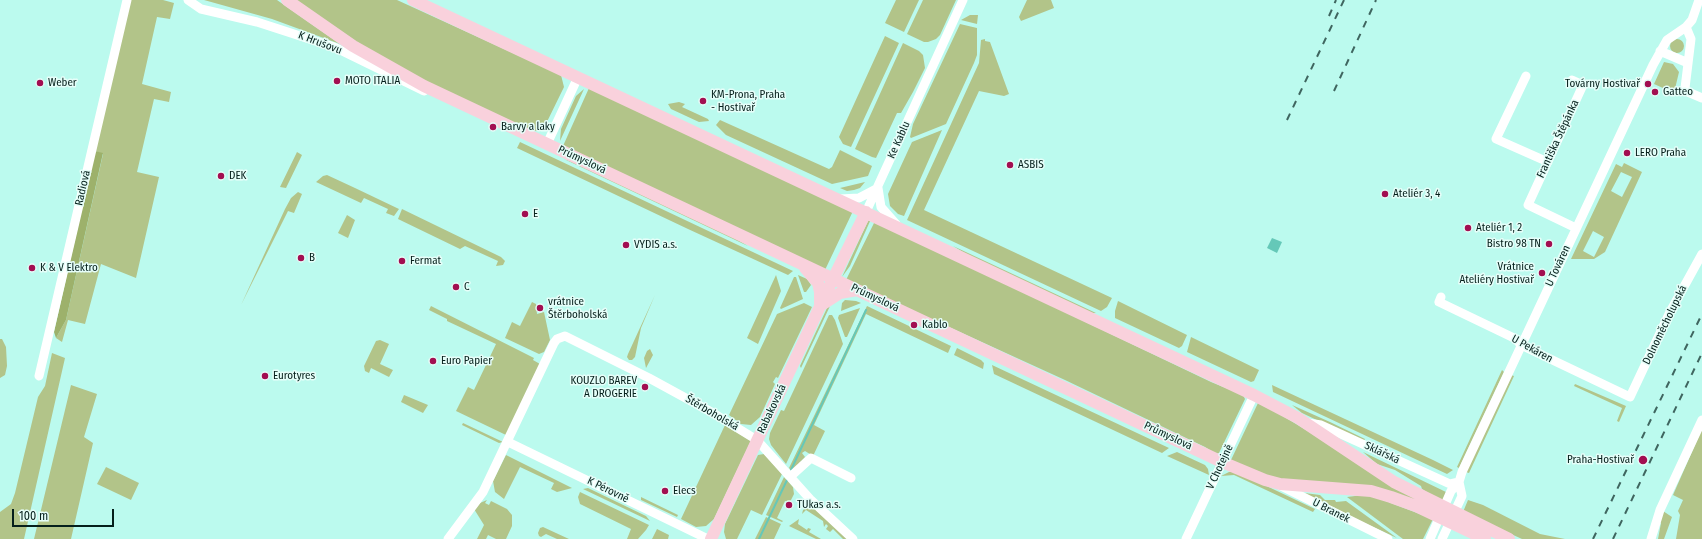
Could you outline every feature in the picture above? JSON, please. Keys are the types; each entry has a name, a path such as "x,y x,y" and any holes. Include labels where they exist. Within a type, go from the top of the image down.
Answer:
{"main road":[{"name":"Průmyslová","path":"287,0 368,56 448,97 1222,462 1274,482 1302,487 1370,491 1416,506 1485,539"},
{"path":"414,0 1254,395 1304,422 1394,482 1509,539"},
{"name":"Ke Kablu","path":"834,279 866,212"},
{"path":"798,262 813,276 818,283 820,292 820,308"},
{"name":"Rabakovská","path":"711,539 834,279"},
{"path":"820,308 840,293 848,290 860,291"}],"street":[{"name":"Radiová","path":"40,376 127,0"},
{"name":"K Hrušovu","path":"188,0 201,9 257,22 334,47 420,90 448,97"},
{"name":"Ke Kablu","path":"866,212 963,0"},
{"name":"U Továren","path":"1431,536 1452,491 1459,482 1462,472 1521,345 1660,51 1670,37 1686,27 1694,14 1699,0"},
{"path":"112,17 122,19"},
{"path":"1686,27 1691,39 1685,88 1688,92 1702,98"},
{"path":"1660,51 1688,63"},
{"path":"1526,76 1496,139 1548,162"},
{"path":"547,144 578,77"},
{"name":"Františka Štěpánka","path":"1572,80 1583,85 1528,205 1576,228"},
{"path":"838,199 859,198 878,188 881,207 900,228"},
{"name":"Dolnoměcholupská","path":"1630,397 1670,312 1702,254"},
{"name":"U Pekáren","path":"1441,297 1439,302 1516,339 1521,345 1630,397"},
{"name":"Štěrboholská","path":"508,442 554,343 565,336 649,378 718,416 757,440 814,503 853,539"},
{"name":"V Chotejně","path":"1186,539 1254,395"},
{"path":"1651,539 1662,506 1702,420"},
{"name":"Sklářská","path":"1304,422 1321,425 1450,484 1459,482"},
{"path":"448,539 483,492 508,442"},
{"name":"K Pérovně","path":"508,442 708,539"},
{"path":"790,477 811,458 851,478"},
{"name":"U Branek","path":"1274,482 1388,539"},
{"path":"1442,539 1462,496 1459,482"}],"shaded area":[{"path":"130,0 163,0 174,3 170,19 157,17 142,84 171,92 169,102 154,99 137,172 159,177 136,278 101,264 85,324 68,320 62,342 56,338 66,320 103,154 95,151"},
{"path":"204,0 277,0 340,44 272,19"},
{"path":"295,0 397,0 561,75 564,87 543,130 533,131 432,85 373,53"},
{"path":"896,0 919,0 904,32 885,23"},
{"path":"923,0 956,0 940,35 936,39 928,42 924,42 907,34"},
{"path":"1027,0 1051,0 1054,8 1021,21 1019,17"},
{"path":"970,15 978,15 977,24 961,20"},
{"path":"960,24 977,28 977,55 974,63 946,124 911,138 913,124"},
{"path":"885,36 899,43 851,147 843,144 839,137"},
{"path":"985,39 985,41 990,42 1009,94 1004,96 979,91 924,210 1112,298 1107,307 1101,311 907,220 979,63 981,40"},
{"path":"1674,39 1680,39 1684,43 1684,49 1680,53 1674,53 1670,49 1670,43"},
{"path":"903,43 919,51 923,55 925,68 901,113 897,113 876,158 872,157 855,149"},
{"path":"1664,62 1673,64 1679,72 1674,93 1654,84"},
{"path":"589,88 853,211 825,270 563,146"},
{"path":"584,89 560,141 561,129 576,96"},
{"path":"679,102 685,104 682,107 708,119 709,121 699,122 671,109 668,104"},
{"path":"720,120 829,169 832,167 840,150 872,166 868,176 832,184 726,135 716,125"},
{"path":"942,130 904,216 898,214 890,206 888,194 912,142"},
{"path":"520,142 793,271 788,275 688,229 517,148"},
{"path":"95,151 103,153 66,320 56,338 54,332"},
{"path":"297,152 302,155 286,188 280,187"},
{"path":"564,159 585,166 725,232 748,246"},
{"path":"1624,163 1642,172 1605,252 1594,259 1571,259 1616,164 1622,167","holes":["1621,172 1632,177 1622,197 1611,191","1593,231 1604,237 1594,257 1583,251"]},
{"path":"327,175 399,209 394,216 386,213 388,209 364,198 361,203 316,182 323,176"},
{"path":"865,182 860,188 854,190 847,191 840,188"},
{"path":"298,192 302,194 294,213 288,211 241,305 285,209 291,198"},
{"path":"402,209 501,257 505,261 503,265 496,266 498,261 465,246 460,249 398,219"},
{"path":"347,215 355,220 348,238 338,233"},
{"path":"871,219 850,266 842,277 868,221"},
{"path":"875,221 1211,382 1243,395 1245,399 1219,453 1216,454 1205,447 1065,380 846,280"},
{"path":"1272,238 1282,242 1277,253 1267,248"},
{"path":"953,246 1096,313 1091,313 976,260"},
{"path":"776,275 781,291 758,344 747,338"},
{"path":"798,275 807,279 811,285 806,292 804,292"},
{"path":"794,277 796,277 803,299 781,309 780,308"},
{"path":"655,295 641,328 635,357 632,360 629,360 627,357 628,354"},
{"path":"845,300 861,303 841,311 842,303"},
{"path":"1118,301 1187,335 1182,346 1179,348 1115,318 1115,311"},
{"path":"532,302 536,304 537,314 544,312 550,340 544,352 539,354 505,338 512,322 520,326"},
{"path":"804,303 812,307 778,378 776,377 773,382 775,384 760,417 751,425 741,424 729,415 777,314"},
{"path":"431,306 534,358 533,360 540,364 506,435 456,411 468,387 474,390 496,344 447,321 447,319 429,310"},
{"path":"830,306 801,368 800,366 827,308"},
{"path":"867,306 951,346 948,353 866,314 814,425 825,431 813,456 805,451 802,453 805,457 792,471 789,468"},
{"path":"860,308 847,337 845,337 838,318 839,315"},
{"path":"829,315 832,315 835,320 843,344 786,464 771,445 769,439 770,433 781,410 784,411"},
{"path":"1191,337 1259,370 1254,381 1251,382 1187,352"},
{"path":"0,339 2,339 6,347 7,366 5,375 0,378"},
{"path":"380,340 389,344 380,364 393,370 389,377 371,368 369,373 365,371 364,366 376,341"},
{"path":"957,348 981,360 984,363 983,369 954,355"},
{"path":"650,349 653,355 646,368 644,358 647,351"},
{"path":"52,353 65,358 24,539 0,539 0,512 11,504 15,493 38,397 45,386"},
{"path":"992,365 1169,448 1162,453 994,374"},
{"path":"1502,370 1504,372 1459,468 1457,467"},
{"path":"1511,375 1514,376 1469,473 1466,472"},
{"path":"1575,384 1626,406 1619,422 1617,421 1622,408 1574,386"},
{"path":"71,385 97,394 84,437 93,443 71,539 34,539"},
{"path":"1272,385 1453,470 1447,474 1273,392"},
{"path":"404,395 428,405 423,413 401,402"},
{"path":"1258,403 1261,403 1438,509 1413,500 1273,478 1231,460"},
{"path":"1292,405 1365,439 1363,442 1302,413"},
{"path":"463,423 503,442 499,443 462,425"},
{"path":"725,425 751,441 714,519 706,526 696,527 681,519"},
{"path":"1702,429 1702,539 1676,539 1680,515 1678,511 1683,500 1673,495"},
{"path":"1177,452 1205,465 1208,469 1209,475 1167,456"},
{"path":"1363,452 1446,492 1442,502 1422,489 1421,486 1395,470 1377,464"},
{"path":"764,454 782,474 762,515 751,510 737,539 726,539 724,532 725,524 758,455"},
{"path":"506,455 572,488 557,492 551,489 554,483 520,467 504,499 495,492 493,481"},
{"path":"106,467 139,483 131,500 97,484"},
{"path":"1229,472 1237,472 1315,509 1313,512 1234,475 1221,476"},
{"path":"784,477 793,487 794,494 790,502 785,501 777,518 783,521 782,522 766,515"},
{"path":"588,488 646,516 650,521 583,489"},
{"path":"580,492 649,525 638,539 627,539 631,529 580,504 578,497"},
{"path":"1297,492 1320,495 1325,500 1335,500 1336,502 1346,501 1397,538"},
{"path":"1363,495 1375,497 1433,519 1423,539 1403,539 1347,497"},
{"path":"641,497 678,515 677,517 641,500"},
{"path":"487,500 485,503 489,505 491,501 507,509 512,515 512,526 506,539 496,539 488,535 486,539 477,539 484,525 474,509 480,503"},
{"path":"1468,500 1483,505 1540,534 1565,539 1522,539 1463,512"},
{"path":"808,507 814,508 848,539 843,539 833,529 830,532 826,529 828,526 826,524 824,527 823,521 806,510 802,514 803,510"},
{"path":"1663,511 1672,517 1664,539 1658,539 1661,523 1659,522"},
{"path":"766,517 781,524 774,539 755,539"},
{"path":"799,519 798,524 807,530 808,528 811,529 809,532 821,539 816,539 789,526"},
{"path":"543,527 569,539 557,539 546,534 541,537 538,533 540,528"},
{"path":"657,529 669,535 668,539 652,539"}],"waterway":[{"path":"791,470 866,310"},
{"path":"759,539 787,480"}],"railway":[{"path":"1329,16 1336,0"},
{"path":"1287,120 1344,0"},
{"path":"1334,91 1376,0"},
{"path":"1593,539 1702,314"},
{"path":"1613,539 1702,353"}],"place":[{"name":"MOTO ITALIA","path":"337,81"},
{"name":"Weber","path":"40,83"},
{"name":"Továrny Hostivař","path":"1648,84"},
{"name":"Gatteo","path":"1655,92"},
{"name":"KM-Prona, Praha - Hostivař","path":"703,101"},
{"name":"Barvy a laky","path":"493,127"},
{"name":"LERO Praha","path":"1627,153"},
{"name":"ASBIS","path":"1010,165"},
{"name":"DEK","path":"221,176"},
{"name":"Ateliér 3, 4","path":"1385,194"},
{"name":"E","path":"525,214"},
{"name":"Ateliér 1, 2","path":"1468,228"},
{"name":"Bistro 98 TN","path":"1549,244"},
{"name":"VYDIS a.s.","path":"626,245"},
{"name":"B","path":"301,258"},
{"name":"Fermat","path":"402,261"},
{"name":"K & V Elektro","path":"32,268"},
{"name":"Vrátnice Ateliéry Hostivař","path":"1542,273"},
{"name":"C","path":"456,287"},
{"name":"vrátnice Štěrboholská","path":"540,308"},
{"name":"Kablo","path":"914,325"},
{"name":"Euro Papier","path":"433,361"},
{"name":"Eurotyres","path":"265,376"},
{"name":"KOUZLO BAREV A DROGERIE","path":"645,387"},
{"name":"Praha-Hostivař","path":"1643,460"},
{"name":"Elecs","path":"665,491"},
{"name":"TUkas a.s.","path":"789,505"}]}
